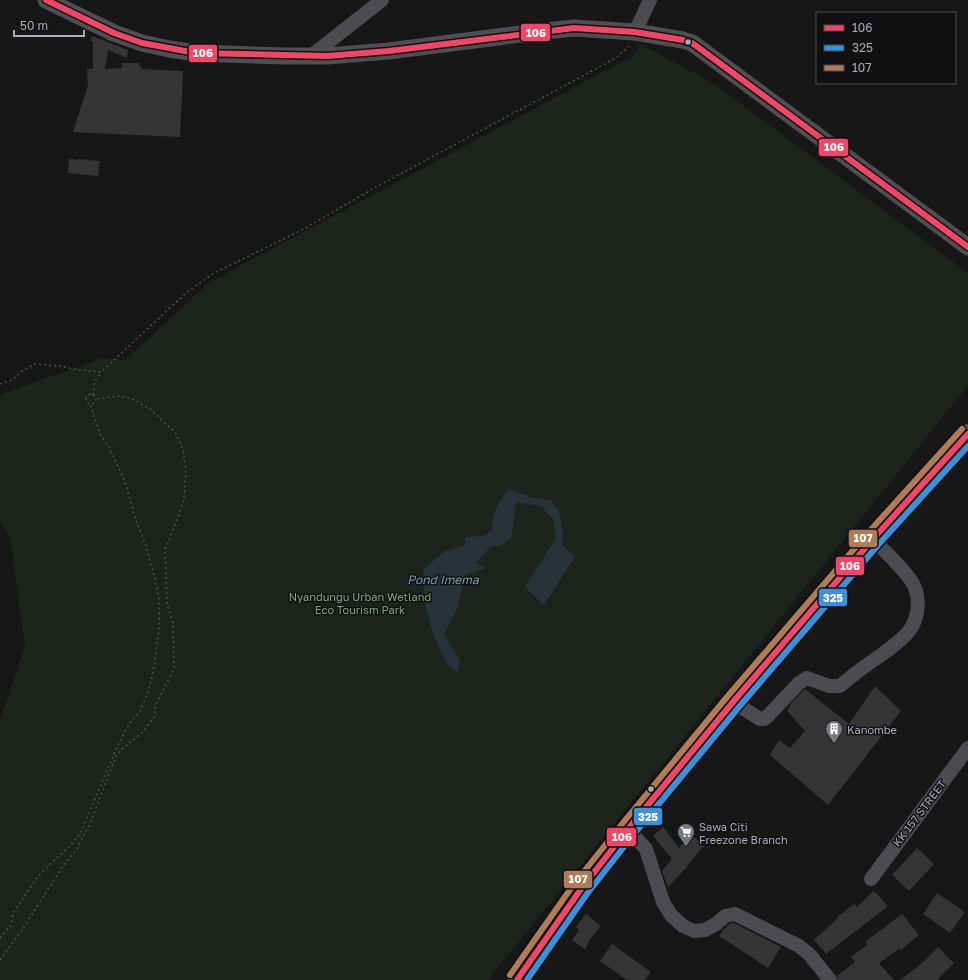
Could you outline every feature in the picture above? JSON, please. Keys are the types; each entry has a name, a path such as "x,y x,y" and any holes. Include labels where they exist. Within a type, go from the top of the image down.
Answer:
{"highway":[{"path":"517,980 581,889 628,829 733,702 873,539 968,434"}],"main road":[{"path":"46,0 114,33 142,43 196,53 327,56 389,51 574,28 635,32 683,40 692,43 699,48 968,247"}],"street":[{"path":"311,56 382,0"},
{"path":"635,32 650,0"},
{"path":"733,702 760,719 764,719 799,683 804,680 811,679 829,686 840,686 897,643 909,631 916,616 918,602 916,590 911,580 873,539"},
{"name":"KK 157 STREET","path":"871,879 968,748"},
{"path":"628,829 646,849 663,902 671,915 683,926 694,930 705,930 716,924 725,916 734,914 799,946 809,954 830,980"}],"path":[{"path":"96,399 93,395 95,381 101,372 186,293 214,272 302,230 376,187 616,58 630,45 635,32"},
{"path":"0,384 12,380 22,371 35,364 101,372"},
{"path":"0,938 11,925 13,913 36,879 70,846 81,832 117,747 129,724 140,711 148,690 155,662 159,628 159,599 155,579 125,481 109,447 100,434 90,404 87,403 86,398 89,394 93,395"},
{"path":"0,960 26,924 60,869 77,849 91,821 116,756 143,732 155,716 155,706 174,668 173,622 167,604 165,550 184,498 186,470 184,449 176,432 151,410 135,400 120,396 96,399 94,403 90,404"}],"green space":[{"name":"Nyandungu Urban Wetland Eco Tourism Park","path":"640,44 713,83 968,273 968,386 488,980 0,980 0,720 25,646 10,537 0,520 0,395 102,358 125,360 210,282 633,56"}],"water":[{"name":"Pond Imema","path":"509,489 531,497 551,500 559,511 563,531 562,545 575,557 544,605 525,587 556,538 553,519 541,506 516,502 511,539 501,545 489,548 476,563 486,568 465,575 457,609 444,634 460,661 458,672 448,666 433,634 425,604 423,570 445,551 462,547 465,543 465,537 484,536 492,529 496,508"}],"building":[{"path":"92,36 128,50 127,58 108,50 105,69 122,68 122,63 138,63 142,69 183,71 180,137 73,132 88,85 87,69 93,69 93,42 90,41"},
{"path":"69,159 100,161 98,176 68,173"},
{"name":"Kanombe","path":"875,686 901,711 828,805 770,755 779,740 790,748 805,731 787,711 792,702 805,689 849,724"},
{"path":"663,827 679,848 691,834 704,846 668,887 662,871 672,859 653,836"},
{"path":"917,848 934,864 909,891 892,875"},
{"path":"874,891 888,906 826,954 814,940 838,918 837,917 854,904 857,907"},
{"path":"937,893 965,912 950,933 923,914"},
{"path":"586,914 601,926 588,942 589,943 585,949 572,940 579,930 576,927"},
{"path":"902,914 919,935 901,950 900,948 879,963 894,980 838,980 837,976 855,962 851,957 867,945 865,942"},
{"path":"734,923 781,947 768,968 719,936 729,924"},
{"path":"612,944 651,972 645,980 627,980 600,961"},
{"path":"938,947 954,963 937,980 900,980 922,963"}],"transit line":[{"name":"106","path":"46,0 114,33 142,43 196,53 327,56 389,51 574,28 635,32 683,40 692,43 699,48 968,247"},
{"name":"107","path":"510,975 574,884 727,697 867,534 962,429"},
{"name":"106","path":"517,980 581,889 628,829 733,702 873,539 968,434"},
{"name":"325","path":"527,980 587,894 634,834 739,707 879,544 968,446"}],"place":[{"name":"Kanombe","path":"834,744"},
{"name":"Sawa Citi Freezone Branch","path":"686,847"}]}
